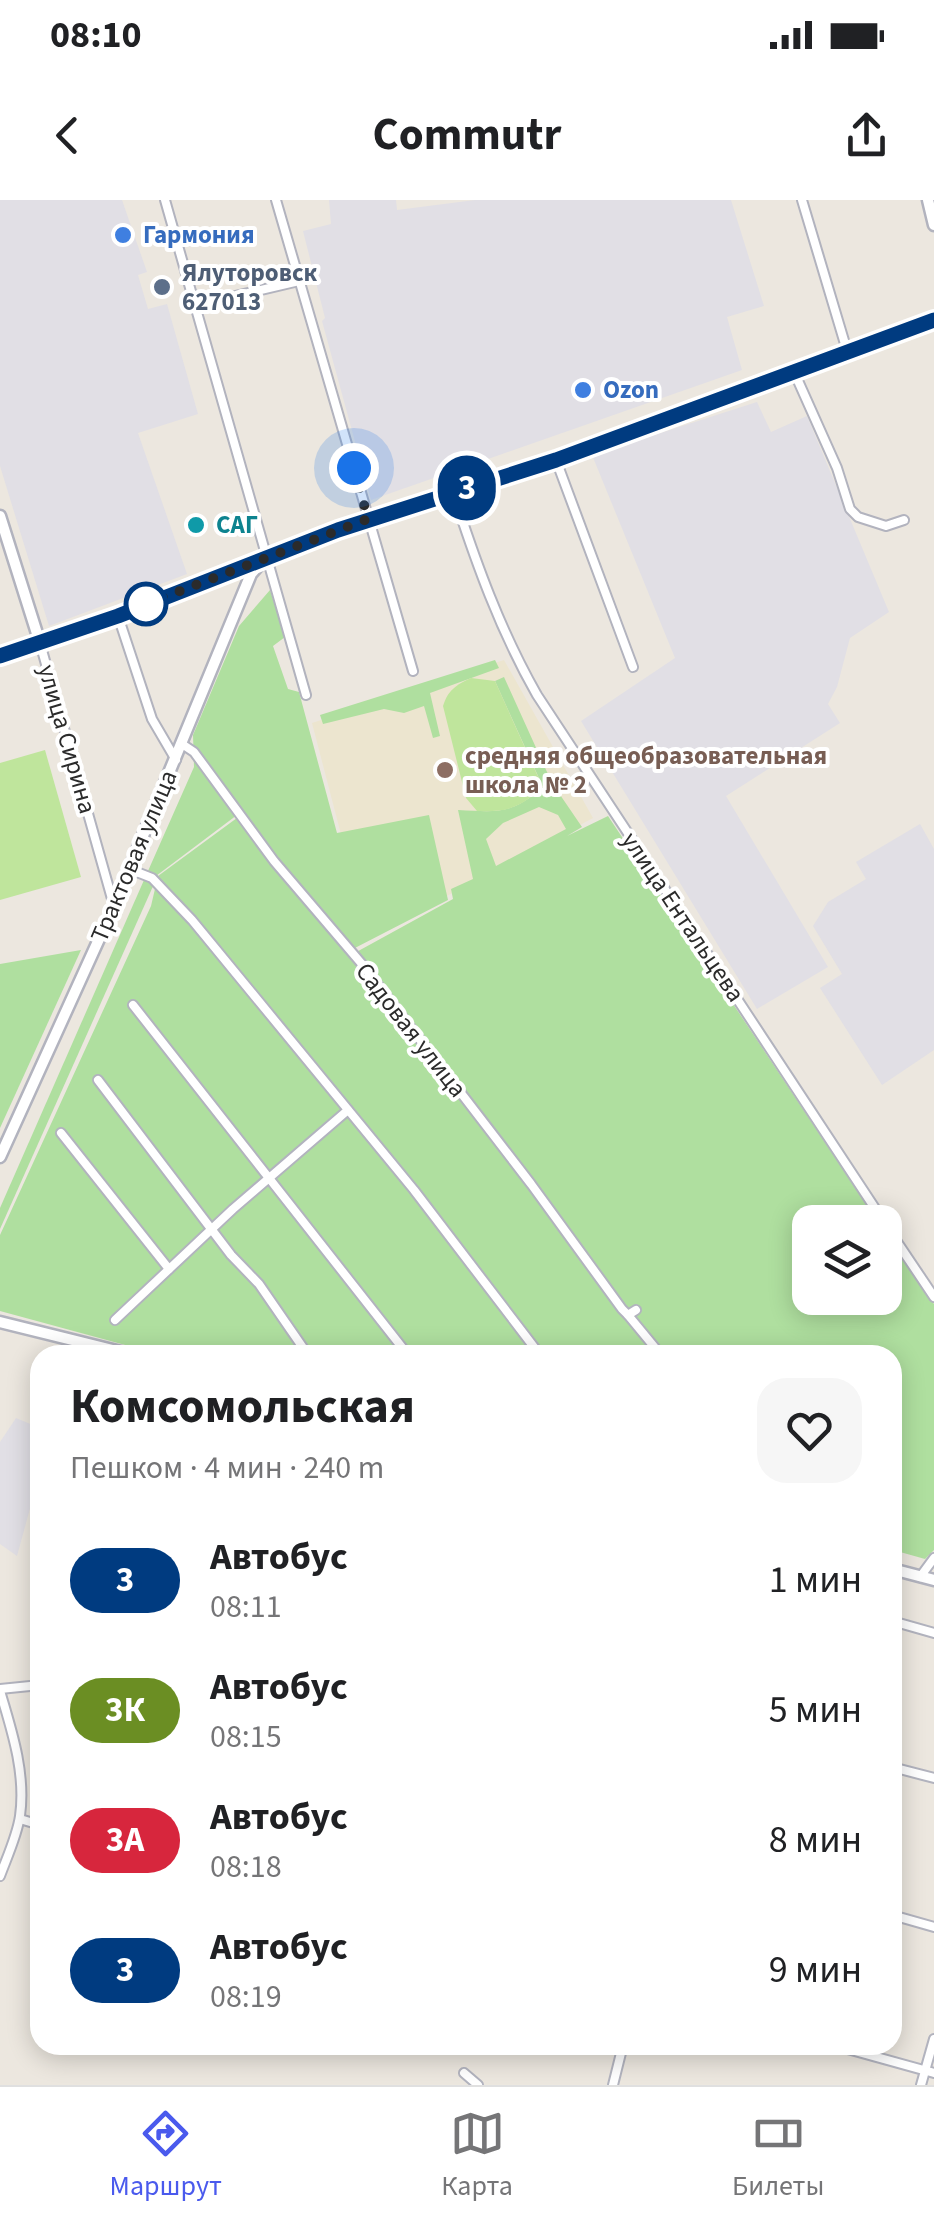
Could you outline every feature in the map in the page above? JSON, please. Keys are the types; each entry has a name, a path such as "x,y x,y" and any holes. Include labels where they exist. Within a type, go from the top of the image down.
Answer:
{"street":[{"path":"166,200 306,695"},
{"path":"276,200 413,671"},
{"path":"802,200 848,354"},
{"path":"928,200 934,225"},
{"path":"196,304 299,281"},
{"path":"0,656 118,616 368,519 556,460 934,320"},
{"path":"795,374 837,468 850,509 858,517 886,526 904,520"},
{"path":"556,460 632,666"},
{"name":"улица Ентальцева","path":"453,492 482,582 537,695 873,1205"},
{"name":"улица Сирина","path":"0,516 114,906"},
{"name":"Трактовая улица","path":"2,1149 114,906 252,574 266,556"},
{"path":"118,616 152,719 176,760"},
{"name":"Садовая улица","path":"182,744 194,752 274,862 360,963 655,1345"},
{"path":"129,869 152,878 192,920 348,1110 532,1345"},
{"path":"132,1006 400,1345"},
{"path":"98,1080 212,1230 260,1284 301,1345"},
{"path":"115,1320 268,1178 348,1110"},
{"path":"61,1134 169,1269"},
{"name":"улица Ентальцева","path":"902,1249 934,1297"},
{"path":"0,1322 93,1345"},
{"path":"920,1577 934,1558"},
{"path":"902,1572 934,1580"},
{"path":"902,1624 934,1633"},
{"path":"0,1876 20,1819 22,1794 16,1744 0,1690 30,1686"},
{"path":"902,1769 934,1778"},
{"path":"20,1819 30,1822"},
{"path":"902,1918 934,1927"},
{"path":"921,2085 929,2072 934,2039"},
{"path":"613,2085 620,2055"},
{"path":"868,2055 929,2072"},
{"path":"464,2073 478,2085"}],"shaded area":[{"path":"0,200 122,200 147,272 138,275 148,309 167,304 198,414 138,433 187,574 49,626 0,466"},
{"path":"329,200 396,200 397,210 475,200 731,200 764,306 727,317 742,370 371,500 322,321 325,318 303,231 331,224"},
{"path":"757,402 771,432 807,416 889,612 850,638 837,687 828,704 840,723 726,796 828,967 757,1009 581,721 675,658 592,455"},
{"name":"средняя общеобразовательная школа № 2","path":"504,660 593,818 368,938 312,723"},
{"path":"920,824 934,849 934,1050 882,1085 820,988 842,974 813,926 828,902 866,879 856,862"},
{"path":"16,1418 30,1424 30,1509 17,1556 0,1544 0,1442"}],"green space":[{"path":"270,590 285,637 273,646 288,689 299,692 337,833 429,815 448,900 351,950 241,812 156,876 148,871 194,767 193,735 239,626"},
{"path":"495,660 499,668 430,693 440,736 433,738 424,706 404,713 384,709 323,724 320,715"},
{"path":"504,677 552,783 582,827 567,836 608,816 867,1205 792,1205 792,1315 902,1315 902,1257 934,1304 934,1550 925,1559 902,1553 902,1345 125,1345 0,1311 0,1235 151,906 158,876 241,815 351,955 453,899 451,889 473,879 458,810 504,810 522,803 543,787 495,681","holes":["539,807 558,815 566,829 496,866 486,839 503,823"]},
{"path":"471,678 495,681 540,781 539,790 511,808 477,811 466,798 443,706 453,689"},
{"path":"45,750 81,877 0,900 0,763"},
{"path":"144,880 154,884 0,1229 0,1208"},
{"path":"81,950 0,1128 0,964"}],"bus line":[{"name":"3","path":"0,656 118,616 368,519 556,460 934,320"}],"place":[{"name":"Гармония","path":"123,235"},
{"name":"Ялуторовск 627013","path":"162,287"},
{"name":"Ozon","path":"583,390"},
{"name":"САГ","path":"196,525"},
{"name":"средняя общеобразовательная школа № 2","path":"445,770"}],"route":[{"path":"146,604 368,519 354,468"}]}
